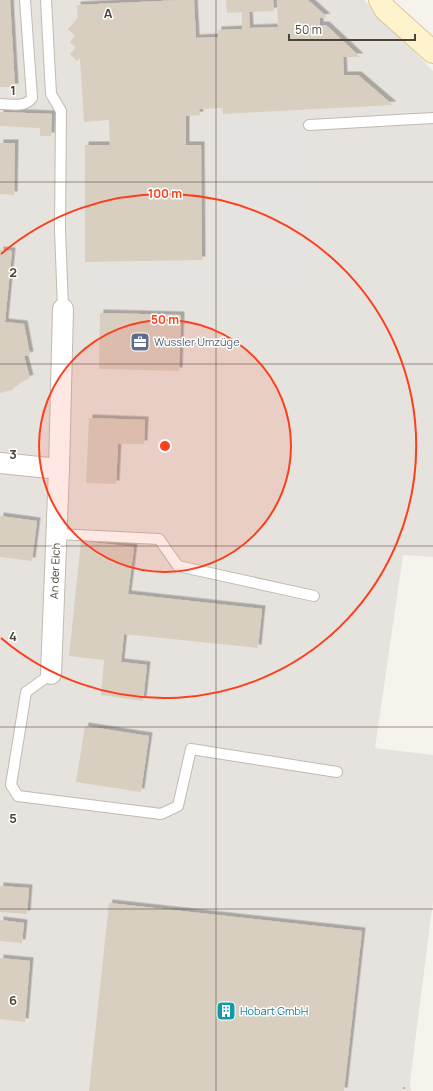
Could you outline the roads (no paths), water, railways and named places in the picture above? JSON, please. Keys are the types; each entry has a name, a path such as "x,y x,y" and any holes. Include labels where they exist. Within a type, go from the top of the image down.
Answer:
{"street":[{"path":"380,0 385,9 433,52"},
{"name":"An der Eich","path":"51,674 59,468 63,309"},
{"path":"0,463 59,468"}],"lane":[{"path":"0,104 22,105 29,102 32,98 25,0"},
{"path":"46,0 51,94 61,111 60,229 63,309"},
{"path":"309,125 433,118"},
{"path":"56,534 159,539 178,566 314,596"},
{"path":"51,674 26,692 10,785 18,796 161,814 178,806 191,749 337,772"}],"place":[{"name":"Wussler Umzüge","path":"140,342"},
{"name":"Hobart GmbH","path":"226,1011"}]}
